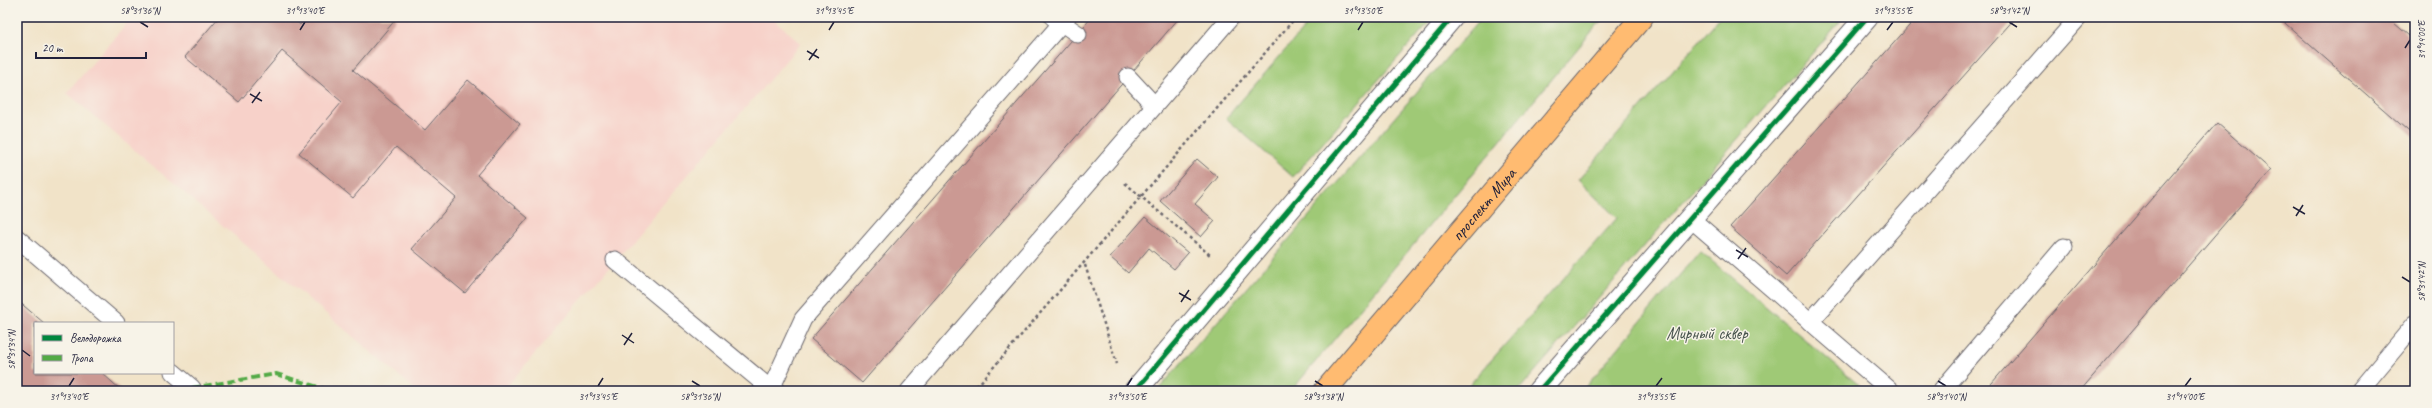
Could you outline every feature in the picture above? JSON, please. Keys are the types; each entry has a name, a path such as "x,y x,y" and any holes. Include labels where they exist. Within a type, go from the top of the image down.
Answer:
{"main road":[{"name":"проспект Мира","path":"1325,391 1642,17"}],"street":[{"path":"1135,391 1452,17"},
{"path":"1539,391 1867,17"}],"lane":[{"path":"909,391 1231,17"},
{"path":"1810,322 2079,17"},
{"path":"615,260 772,390 803,319 1060,19 1078,34"},
{"path":"1128,77 1154,105"},
{"path":"1690,218 1891,391"},
{"path":"17,238 115,322"},
{"path":"1941,391 2064,247"},
{"path":"2359,391 2415,324"},
{"path":"174,373 192,388"}],"path":[{"path":"973,391 1085,264 1296,17"},
{"path":"1104,164 1232,275"},
{"path":"1085,264 1119,369"}],"shaded area":[{"path":"132,17 771,17 801,43 503,391 417,391 67,93"}],"green space":[{"path":"1314,17 1434,17 1293,177 1226,118"},
{"path":"1482,17 1604,17 1291,391 1157,391"},
{"path":"1720,17 1844,17 1518,391 1464,391 1617,218 1578,180"},
{"name":"Мирный сквер","path":"1700,251 1866,391 1582,391"}],"building":[{"path":"219,17 291,17 300,25 307,17 394,17 396,19 353,70 425,130 468,80 520,124 477,175 528,218 465,293 412,249 456,198 396,147 353,198 299,153 342,102 282,51 239,102 185,57"},
{"path":"1092,17 1180,17 862,383 811,339"},
{"path":"1917,17 2016,17 1786,276 1730,227"},
{"path":"2278,17 2387,17 2415,41 2415,137"},
{"path":"2217,123 2271,170 2080,391 1985,391"},
{"path":"1197,159 1218,177 1195,204 1215,221 1201,237 1160,201"},
{"path":"1145,217 1188,253 1174,269 1149,248 1128,273 1110,257"},
{"path":"17,300 43,322 34,322 34,374 103,374 122,391 21,391 17,387"}],"marked path":[{"path":"192,388 276,374 331,391"}],"cycle path":[{"path":"1135,391 1452,17"},
{"path":"1539,391 1867,17"}]}
